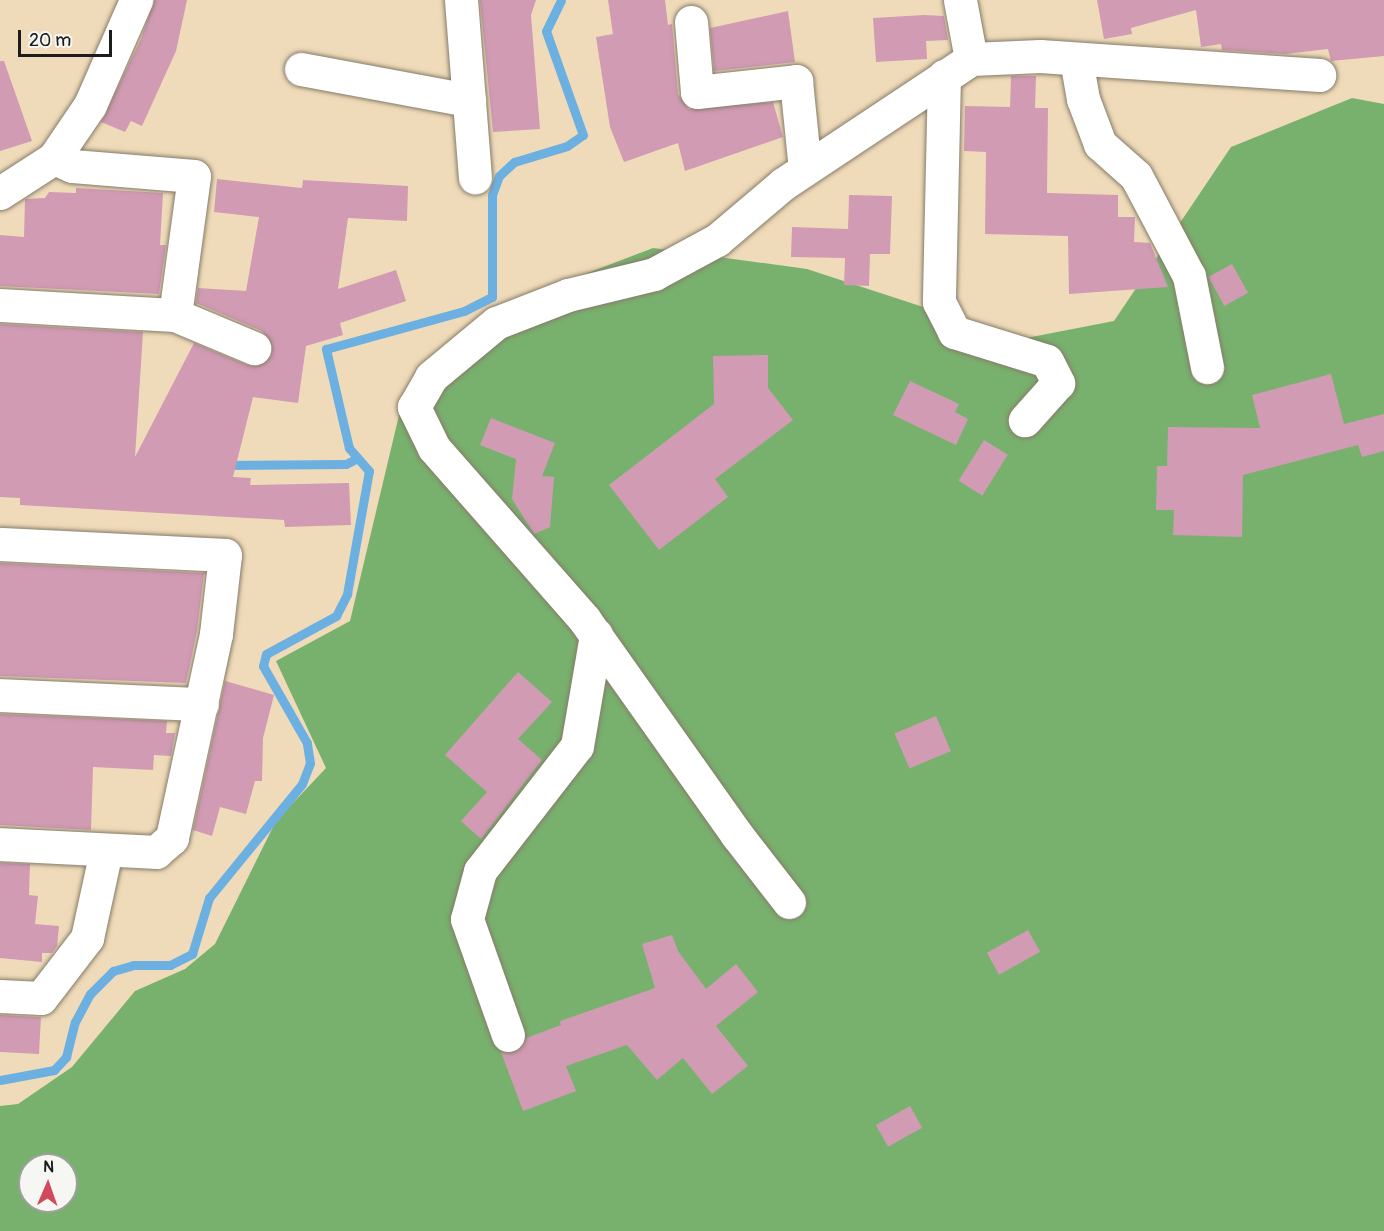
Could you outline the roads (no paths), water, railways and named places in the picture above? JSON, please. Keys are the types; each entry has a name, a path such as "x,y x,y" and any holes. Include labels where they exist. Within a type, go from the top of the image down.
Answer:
{"street":[{"path":"0,193 54,158 90,105 136,0"},
{"path":"461,0 475,177"},
{"path":"960,0 970,58"},
{"path":"691,22 697,92 796,81 805,169"},
{"path":"789,902 737,835 596,635 434,448 414,407 431,377 496,323 568,295 654,274 717,240 805,169 970,58 1076,58 1319,75"},
{"path":"1076,58 1083,99 1100,144 1136,176 1189,276 1207,367"},
{"path":"301,69 469,100"},
{"path":"944,76 939,302 954,332 1047,361 1058,382 1025,420"},
{"path":"54,158 72,166 194,176 175,315"},
{"path":"0,305 175,315 254,348"},
{"path":"0,544 225,555 216,634 172,838 156,852 0,844"},
{"path":"508,1035 466,919 480,871 577,746 596,635"},
{"path":"0,695 202,704"},
{"path":"0,996 41,998 87,938 106,851"}],"waterway":[{"path":"0,1080 54,1070 66,1057 75,1022 90,994 113,971 134,965 170,965 192,954 209,898 302,784 310,763 307,743 263,666 266,654 336,616 347,594 369,471 349,448 326,349 464,311 492,297 492,195 499,176 514,162 567,146 583,135 546,31 561,0"},
{"path":"224,465 346,464 358,458"}]}
